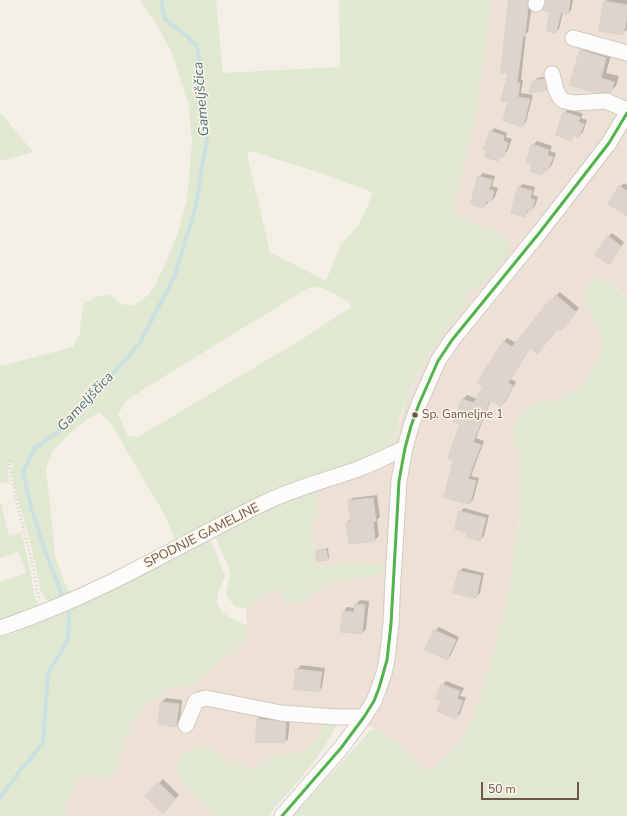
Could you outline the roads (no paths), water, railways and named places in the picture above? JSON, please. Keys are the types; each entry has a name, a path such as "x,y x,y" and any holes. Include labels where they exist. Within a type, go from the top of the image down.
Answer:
{"street":[{"path":"573,38 627,53"},
{"path":"282,816 341,748 364,717 374,701 384,673 391,624 392,579 399,481 411,426 438,361 452,340 540,232 609,143 627,111 606,101 574,103 564,101 560,98 556,90 552,74"},
{"name":"SPODNJE GAMELJNE","path":"0,628 49,610 113,582 267,502 365,466 405,448"},
{"path":"186,725 196,701 206,698 281,713 336,717 364,717"}],"waterway":[{"name":"Gameljščica","path":"64,600 45,551 31,507 23,472 34,449 54,435 87,403 140,343 175,275 195,209 207,138 203,84 197,46 165,19 161,0"},
{"name":"Gameljščica","path":"0,798 43,743 48,673 68,640 69,612 66,606"}],"place":[{"name":"Sp. Gameljne 1","path":"415,415"}]}
